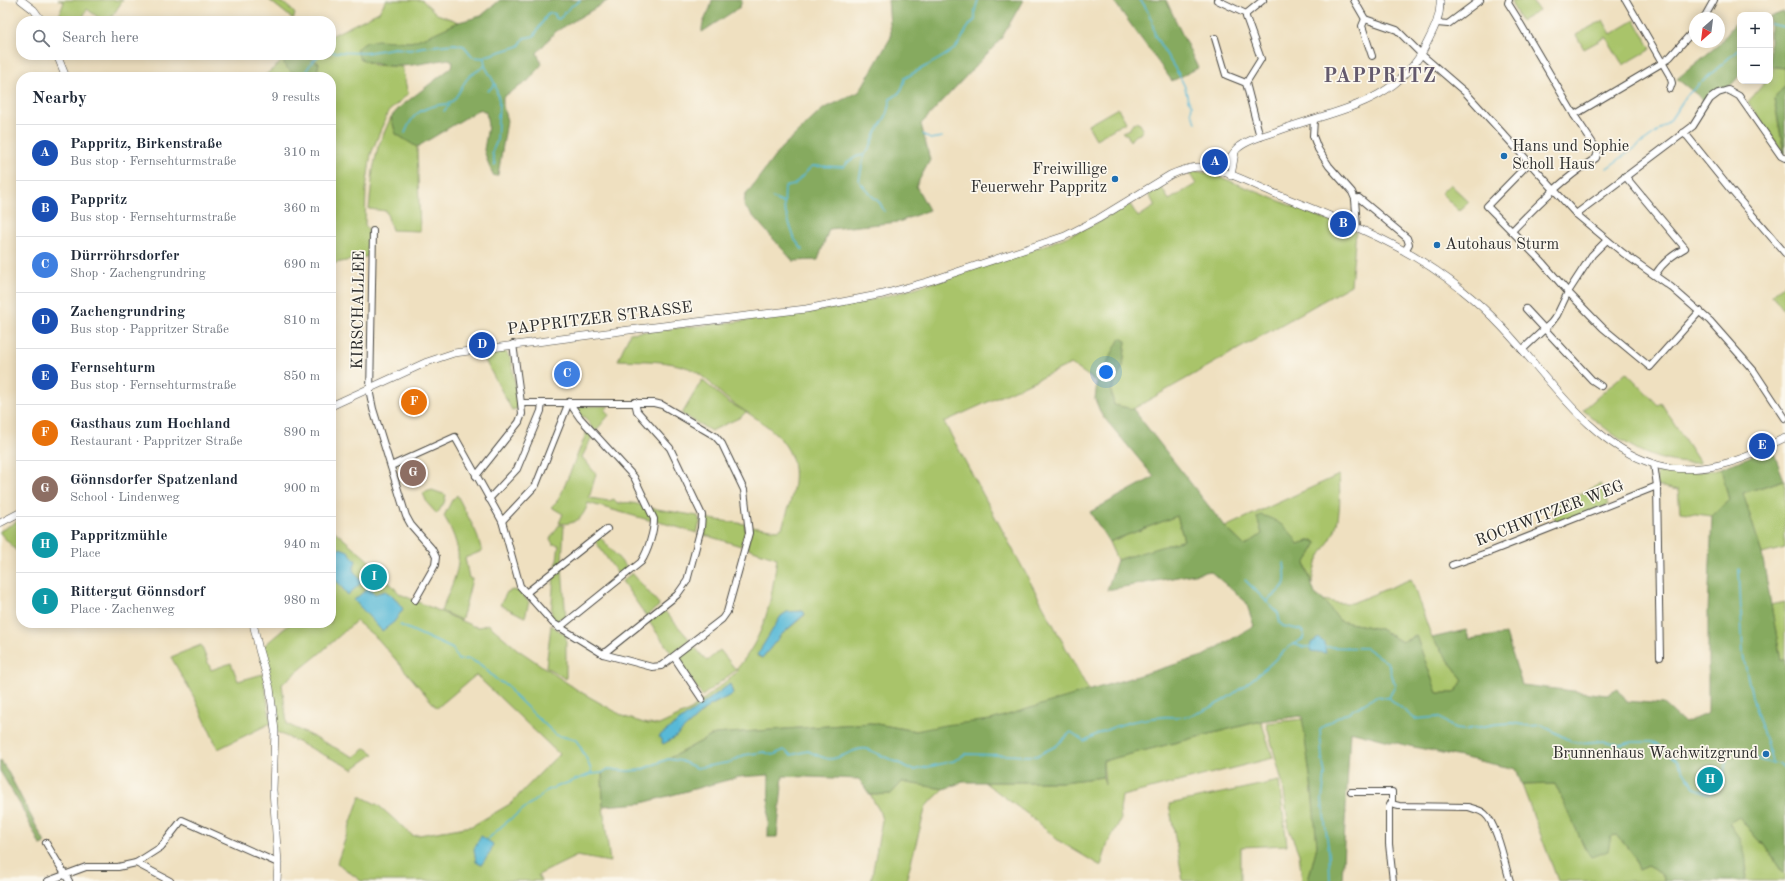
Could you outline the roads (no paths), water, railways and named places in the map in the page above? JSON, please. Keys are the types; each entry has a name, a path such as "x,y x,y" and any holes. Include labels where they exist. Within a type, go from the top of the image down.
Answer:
{"street":[{"path":"21,0 34,10 38,16"},
{"path":"1217,0 1246,14 1261,59 1246,83 1260,137"},
{"path":"1246,14 1263,0"},
{"path":"1354,0 1365,19 1397,30 1422,55 1466,94 1576,214 1607,240 1655,275 1700,311 1742,356 1766,388 1785,418"},
{"path":"1221,172 1235,152 1245,144 1260,137 1357,105 1382,94 1400,81 1422,55 1437,23 1440,0"},
{"path":"1437,23 1448,24 1480,0"},
{"path":"1509,0 1508,3 1574,115 1598,152 1596,158 1554,189 1512,231"},
{"path":"1626,0 1672,80 1670,89"},
{"path":"1707,12 1714,0"},
{"path":"1365,19 1362,26 1372,56"},
{"path":"1574,115 1662,63 1679,48 1689,36"},
{"path":"1215,38 1226,75 1246,83"},
{"path":"59,60 64,72"},
{"path":"1576,214 1683,133 1696,122 1710,99 1718,93 1728,90 1739,96 1781,156 1785,158"},
{"path":"1314,119 1313,136 1318,149 1352,192 1355,199 1357,227"},
{"path":"1683,133 1688,136 1730,189 1785,253"},
{"path":"1231,176 1235,152"},
{"path":"1529,163 1487,206 1542,261 1568,292 1603,328 1650,367 1700,311"},
{"name":"PAPPRITZER STRASSE","path":"336,404 442,356 478,348 806,309 883,294 1065,236 1098,219 1170,175 1181,170 1205,168 1221,172 1357,227 1405,251 1461,289 1503,327 1567,402 1598,431 1621,448 1637,457 1654,464 1671,468 1689,469 1720,465 1752,454 1785,436"},
{"path":"1625,176 1685,248 1671,256 1661,266 1655,275"},
{"path":"1355,199 1359,198 1407,238 1409,244 1405,251"},
{"path":"1567,205 1584,208"},
{"name":"KIRSCHALLEE","path":"373,231 370,389 373,410 406,516 411,525 432,549 436,557 435,565 415,600"},
{"path":"1522,350 1545,329 1557,315 1568,292 1592,255 1607,240"},
{"path":"1526,309 1592,380 1601,386"},
{"path":"476,476 519,422 522,414 513,344"},
{"path":"502,521 536,484 569,402"},
{"path":"559,628 641,562 654,526 654,519 634,477 580,418 569,402"},
{"path":"603,654 677,595 683,588 687,581 701,528 702,514 670,448 637,411 635,402"},
{"path":"391,466 455,437 502,521 520,586 526,593 559,628 603,654 657,668 674,657 722,619 727,612 749,533 744,490 722,444 716,436 662,405 654,403 521,403"},
{"path":"489,499 517,469 541,411 542,403"},
{"path":"1654,464 1657,486 1660,657"},
{"name":"ROCHWITZER WEG","path":"1452,565 1492,551 1657,486"},
{"path":"0,523 16,515"},
{"path":"526,593 607,529"},
{"path":"254,628 258,650 270,688 275,731 273,790 278,863 277,881"},
{"path":"674,657 702,699"},
{"path":"1351,792 1392,792 1391,804 1389,807 1389,844 1393,881"},
{"path":"1391,804 1399,806 1468,807 1485,814 1491,821 1495,831 1510,881"},
{"path":"48,881 86,867 118,867 136,863 161,847 182,820 278,863"},
{"path":"46,843 69,881"},
{"path":"136,863 170,881"}],"water":[{"path":"340,548 348,551 356,561 353,570 362,582 348,595 336,580 336,552"},
{"path":"368,588 375,594 385,591 394,597 403,609 394,622 382,631 354,600"},
{"path":"803,611 805,614 781,635 762,658 757,655 781,616 787,612"},
{"path":"1319,638 1324,643 1326,653 1311,651 1310,649 1311,643"},
{"path":"730,684 733,694 709,706 674,738 663,744 659,736"},
{"path":"481,836 493,844 490,853 481,865 476,862 474,849"}],"waterway":[{"path":"336,52 365,53 395,48 410,50 422,47 455,44 464,46 473,57 484,58 486,56 519,46 524,38 534,36 547,15 551,13 555,14 556,18 559,19 570,7 580,0"},
{"path":"803,250 795,240 784,208 785,187 794,185 812,166 844,167 852,158 864,155 870,147 876,133 888,113 890,99 900,91 905,78 943,56 958,45 971,23 975,20 975,10 978,0"},
{"path":"1140,0 1145,6 1152,21 1155,36 1185,87 1188,100 1192,105 1191,112 1196,122"},
{"path":"1773,25 1785,27"},
{"path":"1702,82 1737,51"},
{"path":"405,133 410,122 421,111 431,107 449,104 453,101 467,79 473,73 485,66 484,58"},
{"path":"305,72 314,60"},
{"path":"485,66 495,84 499,101 497,141 492,152 495,165"},
{"path":"488,91 495,84"},
{"path":"1607,168 1656,133 1671,119 1687,95 1700,84"},
{"path":"444,111 449,105"},
{"path":"923,134 930,139 942,137"},
{"path":"864,155 859,181 880,203 884,211"},
{"path":"772,198 783,203"},
{"path":"1266,602 1281,589 1285,583 1284,563"},
{"path":"1739,569 1743,655 1752,697 1772,761"},
{"path":"1245,580 1278,613 1280,623 1283,626 1301,630 1304,634 1303,639 1294,644"},
{"path":"400,625 453,649 458,660 469,659 481,665 498,681 507,685 513,694 556,735 576,740 586,756 592,774 602,773 608,769 628,771 640,770 668,759 681,761 697,768 731,762 744,755 764,752 773,755 784,750 791,755 808,751 829,759 857,750 867,749 914,770 954,761 965,754 1036,756 1056,746 1071,732 1084,741 1102,732 1131,722 1162,717 1184,717 1203,711 1240,689 1293,644 1311,647"},
{"path":"1325,647 1366,648 1388,663 1395,685 1389,698 1415,719 1439,717 1455,729 1464,730 1496,724 1512,723 1530,726 1542,725 1572,742 1579,743 1603,741 1621,745 1632,742 1652,742 1657,744 1677,761 1695,788 1708,793 1715,790 1720,785 1727,758 1730,753 1735,750 1763,761 1779,764 1785,770"},
{"path":"1330,881 1329,853 1322,800 1325,774 1322,759 1320,729 1376,696 1389,698"},
{"path":"488,839 503,825 548,790 591,774"}],"place":[{"name":"Hans und Sophie Scholl Haus","path":"1504,156"},
{"name":"Pappritz, Birkenstraße","path":"1215,162"},
{"name":"Freiwillige Feuerwehr Pappritz","path":"1115,179"},
{"name":"Pappritz","path":"1343,224"},
{"name":"Autohaus Sturm","path":"1437,245"},
{"name":"Zachengrundring","path":"482,345"},
{"name":"Dürrröhrsdorfer","path":"567,374"},
{"name":"Gasthaus zum Hochland","path":"414,402"},
{"name":"Fernsehturm","path":"1762,446"},
{"name":"Gönnsdorfer Spatzenland","path":"413,473"},
{"name":"Rittergut Gönnsdorf","path":"374,577"},
{"name":"Brunnenhaus Wachwitzgrund","path":"1766,754"},
{"name":"Pappritzmühle","path":"1710,780"}],"district":[{"name":"PAPPRITZ","path":"1380,77"}]}
